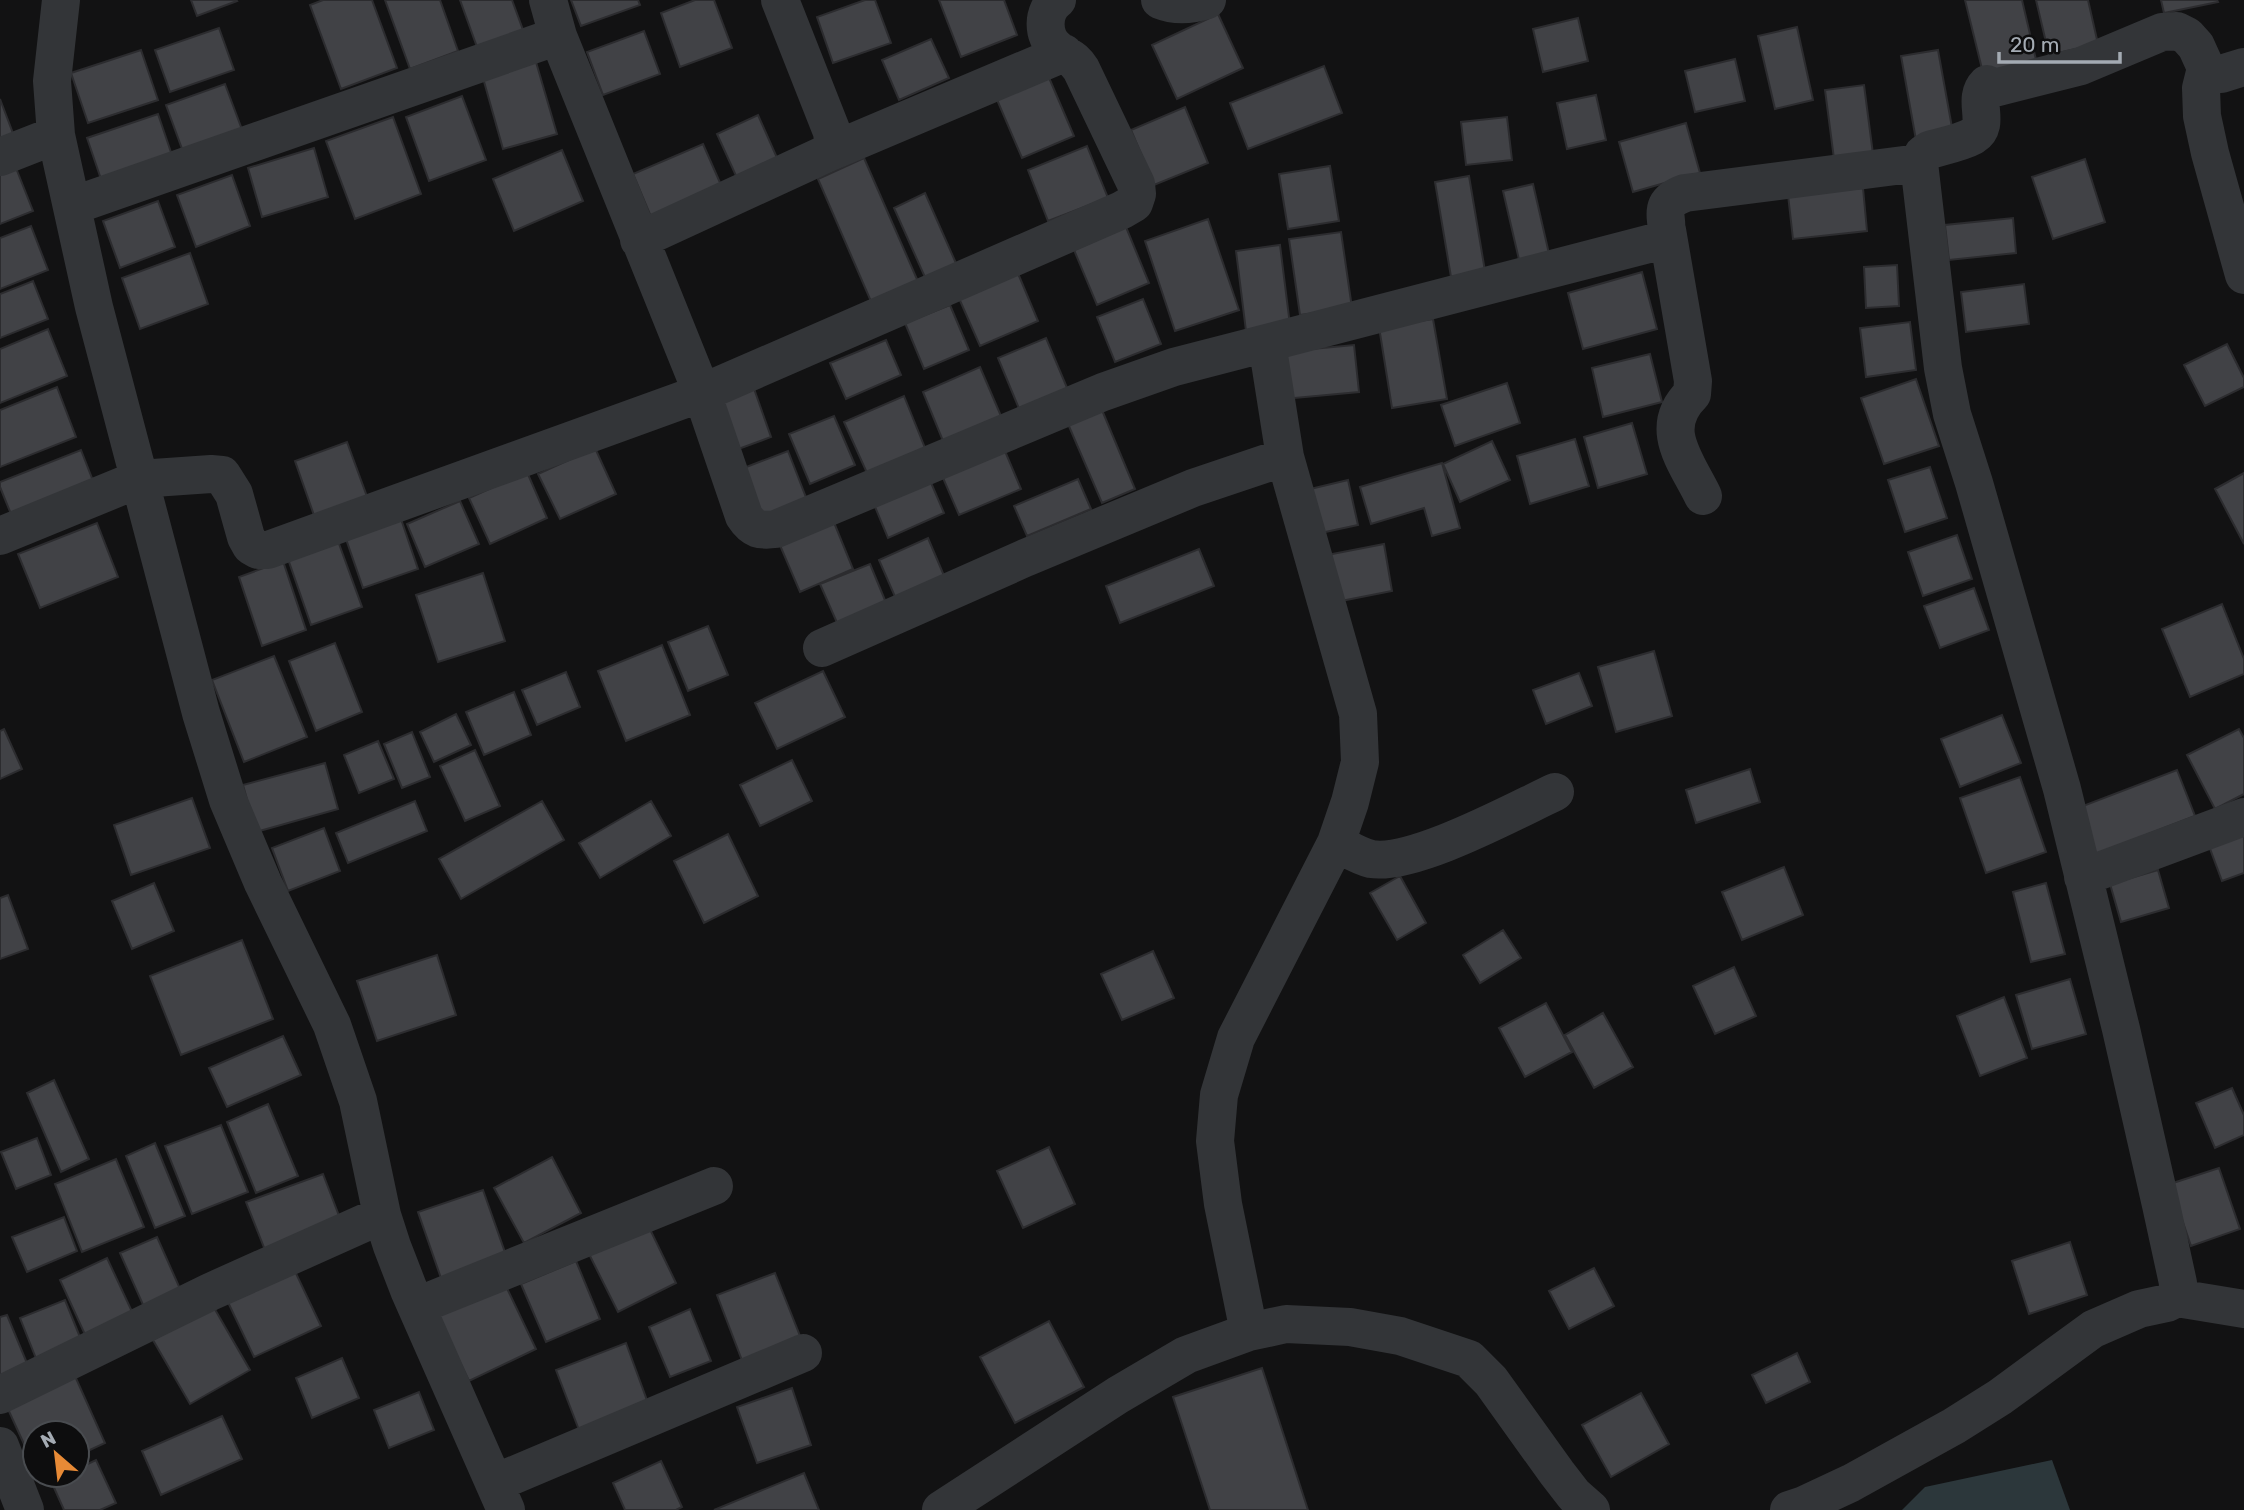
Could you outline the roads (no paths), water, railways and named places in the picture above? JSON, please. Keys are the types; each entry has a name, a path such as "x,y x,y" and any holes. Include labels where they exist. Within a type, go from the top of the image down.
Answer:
{"street":[{"path":"61,0 52,81 56,135 94,307 201,713 228,800 263,883 332,1025 358,1101 382,1215 417,1307 500,1497 803,1353"},
{"path":"548,0 558,36 702,393 744,516 750,525 760,531 776,529 1103,391 1174,367 1646,245 1662,239 1667,229"},
{"path":"780,0 832,132 830,152"},
{"path":"0,536 139,479 211,474 222,475 234,494 251,547 268,550 702,393 1122,210 1135,203 1137,194 1130,173 1081,69 1074,58 1055,48 1048,36 1046,12 1057,0"},
{"path":"1160,0 1192,5 1207,0"},
{"path":"2177,1298 2178,1283 2161,1205 2083,877 2040,710 1952,414 1943,368 1919,163 1923,154 1929,150 1972,137 1978,132 1982,117 1980,90 1987,84 1994,88 2081,66 2162,32 2177,31 2187,36 2196,46 2211,74 2244,67"},
{"path":"72,206 558,36"},
{"path":"639,240 830,152 1064,53"},
{"path":"2206,68 2201,88 2202,116 2244,275"},
{"path":"0,157 56,135"},
{"path":"1703,496 1676,440 1674,427 1676,414 1692,394 1693,381 1667,229 1665,208 1668,202 1685,193 1919,163"},
{"path":"1249,1332 1223,1204 1216,1141 1219,1095 1236,1038 1336,843 1360,762 1357,714 1285,457 1267,343"},
{"path":"822,648 1025,558 1193,488 1285,457"},
{"path":"1336,843 1374,859 1404,856 1436,847 1555,792"},
{"path":"2083,877 2244,817"},
{"path":"417,1307 714,1186"},
{"path":"0,1395 211,1292 382,1215"},
{"path":"1799,1509 1894,1460 1977,1412 2093,1329 2140,1309 2177,1298 2244,1309"},
{"path":"941,1510 1118,1395 1186,1355 1249,1332 1286,1324 1350,1327 1400,1336 1469,1360 1491,1381 1574,1495 1591,1510"},
{"path":"0,1446 25,1510"}]}
